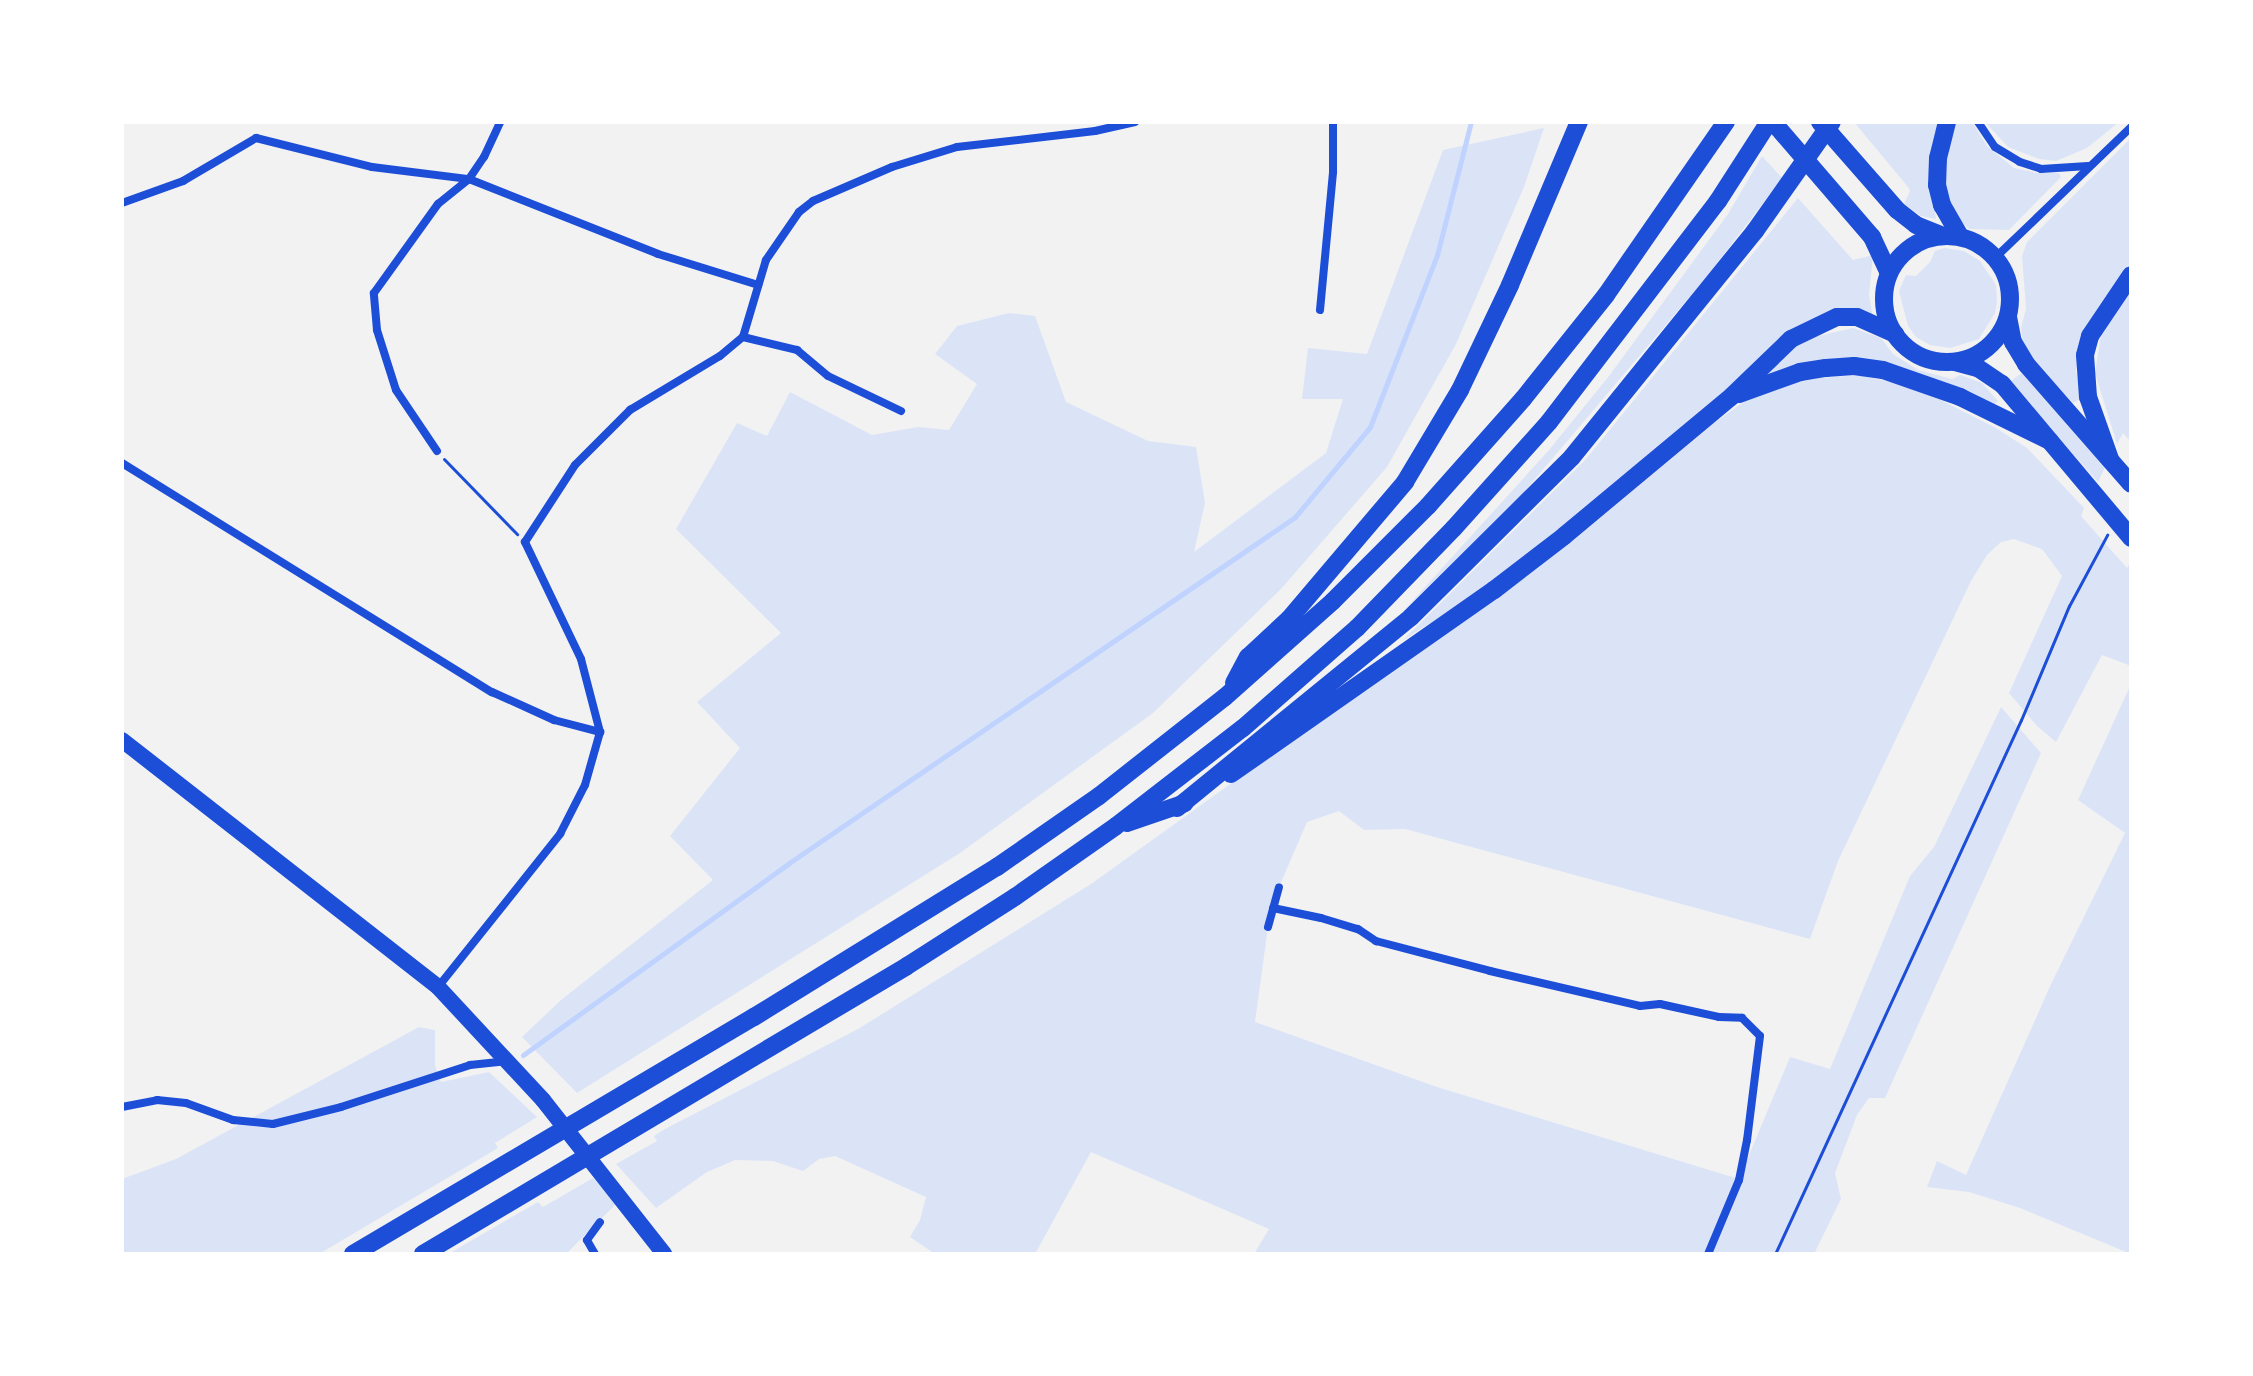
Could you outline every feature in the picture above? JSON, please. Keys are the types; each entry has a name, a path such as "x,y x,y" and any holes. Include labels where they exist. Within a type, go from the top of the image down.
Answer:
{"highway":[{"path":"1225,697 1248,657 1289,619 1405,482 1460,390 1510,285 1579,122"},
{"path":"353,1254 997,867 1099,796 1225,697 1364,570 1428,506 1523,399 1606,295 1726,122"},
{"path":"423,1254 907,966 1015,897 1116,826 1255,718 1357,628 1454,528 1549,422 1718,201 1771,122 1872,237 1889,273"},
{"path":"1820,122 1897,210 1916,225 1941,235 1960,236 1996,257 2007,278 2011,297 2008,317 2001,334 1988,347 1955,362"},
{"path":"1177,808 1411,617 1572,457 1755,231 1832,122"},
{"path":"1947,122 1939,150 1937,185 1942,205 1960,236"},
{"path":"1895,334 1884,298 1889,273 1910,247 1941,235"},
{"path":"2110,459 2088,397 2085,355 2090,336 2131,275"},
{"path":"1116,826 1177,808 1247,764 1494,590 1732,396 1791,339 1837,317 1857,317 1895,334 1921,356 1978,368 2002,384 2131,538"},
{"path":"2008,317 2013,342 2026,364 2131,484"},
{"path":"1732,396 1800,372 1826,368 1883,370 1960,397 2050,441"}],"main road":[{"path":"122,740 438,987 508,1061 664,1254"}],"street":[{"path":"437,451 396,390 377,330 374,293 438,204 469,179 484,157 500,122"},
{"path":"438,987 560,834 585,785 600,732 581,659 525,542 575,465 630,410 720,356 743,337 766,260 799,212 813,201 892,167 957,147 1095,131 1135,122"},
{"path":"1320,310 1333,172 1333,122"},
{"path":"1978,122 1995,147 2020,162 2041,169 2089,166"},
{"path":"1996,257 2131,127"},
{"path":"122,203 183,181 256,138 372,167 469,179 658,254 758,285"},
{"path":"743,337 797,350 828,376 901,411"},
{"path":"122,463 492,692 554,720 600,732"},
{"path":"1268,927 1279,887"},
{"path":"1273,908 1321,918 1358,929 1376,941 1505,975 1640,1006 1660,1004 1742,1018 1760,1036 1747,1140 1739,1180 1708,1254"},
{"path":"122,1107 157,1100 186,1103 233,1120 273,1124 341,1107 470,1065 508,1061"},
{"path":"595,1254 587,1240 600,1222"}],"path":[{"path":"437,451 525,542"},
{"path":"1775,1254 2021,720 2069,606 2110,528"}],"shaded area":[{"path":"1854,122 1938,122 1932,192 1936,219 1921,216 1904,204 1910,191 1908,187"},
{"path":"1949,122 1972,122 1987,146 2014,168 2037,173 2059,173 2061,177 2009,230 1969,229 1954,215 1945,197"},
{"path":"1985,122 2119,122 2087,148 2056,161 2039,159 2008,147"},
{"path":"1544,128 1524,187 1456,344 1387,467 1281,589 1153,713 960,853 577,1093 522,1037 561,1000 713,880 670,836 740,748 697,702 781,633 676,529 737,423 767,436 790,392 872,435 918,427 949,430 977,384 935,354 957,326 1009,313 1035,316 1066,402 1148,441 1196,447 1205,503 1194,552 1326,453 1343,399 1302,399 1308,348 1367,354 1443,150"},
{"path":"2131,138 2131,262 2115,284 2079,352 2076,371 2082,398 2073,403 2035,364 2023,345 2021,328 2026,309 2022,256 2027,242"},
{"path":"1762,156 1782,178 1709,274 1519,498 1405,609 1549,450 1609,376 1728,214"},
{"path":"1798,198 1853,260 1873,255 1869,295 1873,317 1816,319 1551,537 1468,599 1402,641 1586,459"},
{"path":"1944,248 1964,251 1980,261 1996,285 1995,313 1979,339 1950,348 1930,345 1916,337 1908,326 1899,291 1906,275 1916,276 1930,262 1935,251"},
{"path":"2131,284 2131,442 2123,433 2117,444 2095,373 2101,334"},
{"path":"1853,328 1881,338 1893,354 1918,370 1952,379 1960,375 1982,383 1998,401 1994,405 1898,369 1760,381 1767,366 1809,338"},
{"path":"2022,373 2106,465 2098,482 2009,382"},
{"path":"1858,375 1915,387 1996,428 2027,448 2084,508 2081,516 2127,568 2131,561 2131,666 2102,655 2056,742 2037,726 2009,693 2062,576 2042,549 2014,539 2001,542 1987,555 1971,581 1838,861 1810,939 1405,829 1364,830 1339,811 1307,822 1279,887 1268,927 1255,1022 1437,1087 1739,1179 1790,1057 1830,1069 1910,876 1934,847 2001,707 2041,753 1885,1098 1869,1098 1857,1115 1835,1173 1841,1199 1814,1254 1254,1254 1269,1229 1091,1152 1035,1254 935,1254 910,1237 920,1220 926,1197 835,1156 819,1159 803,1171 773,1161 735,1160 707,1172 656,1208 616,1164 657,1141 654,1136 665,1129 858,1029 1091,884 1318,721 1688,441 1755,394 1807,379"},
{"path":"2131,684 2131,1254 2020,1208 1969,1192 1927,1187 1937,1161 1966,1175 2052,982 2125,833 2078,800"},
{"path":"419,1027 435,1030 435,1066 441,1082 489,1072 537,1117 495,1143 498,1148 319,1254 122,1254 122,1179 176,1159"},
{"path":"593,1178 617,1203 566,1254 448,1254 538,1202 543,1207"}],"waterway":[{"path":"523,1055 789,863 1295,517 1370,427 1437,255 1471,122"}]}
